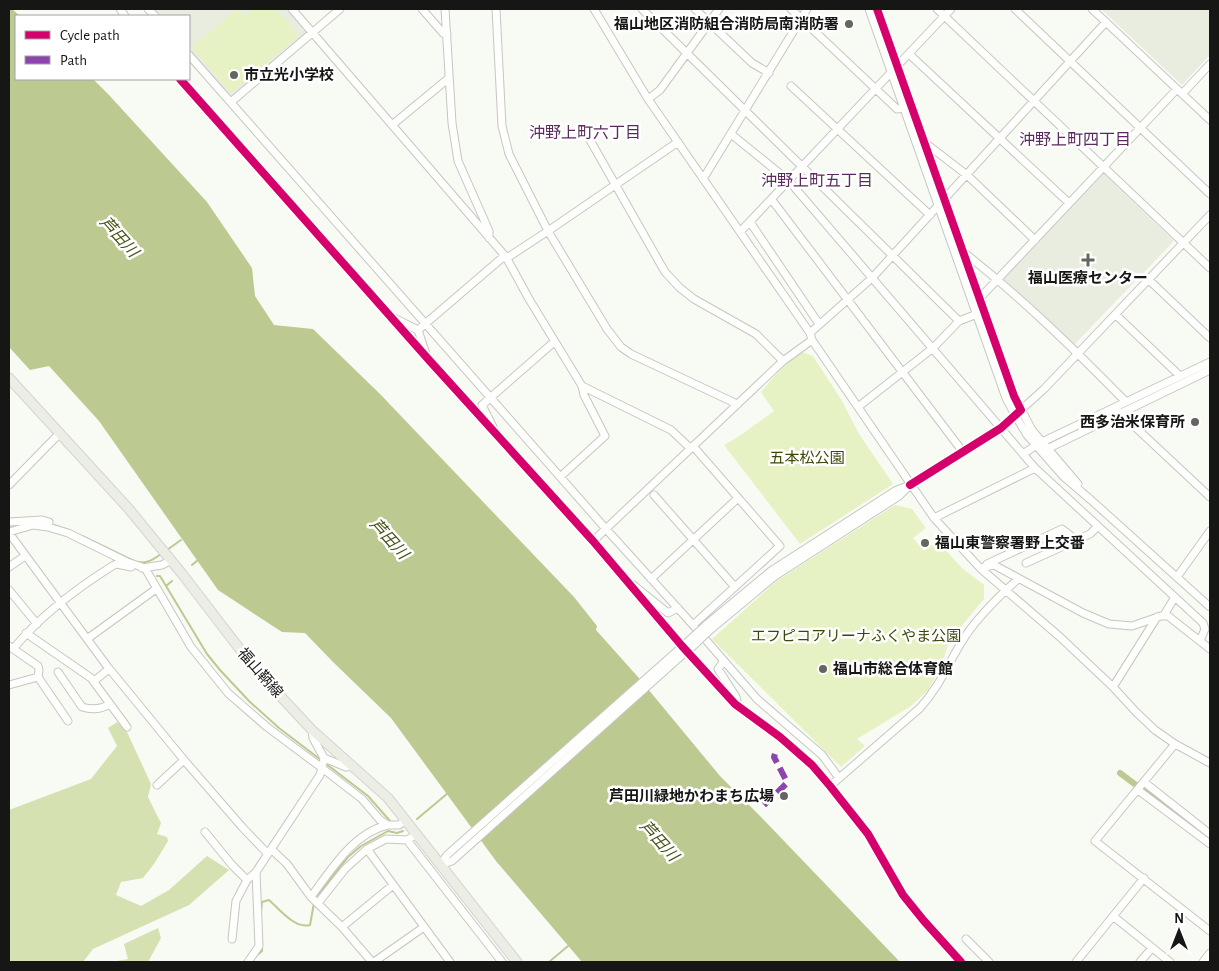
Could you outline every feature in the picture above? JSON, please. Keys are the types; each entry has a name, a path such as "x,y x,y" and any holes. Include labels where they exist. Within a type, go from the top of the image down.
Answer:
{"main road":[{"name":"福山鞆線","path":"9,378 128,508 255,668 312,730 388,798 517,962"}],"street":[{"path":"292,9 506,257 554,342 582,386 584,395 605,436 560,477"},
{"path":"230,102 340,9"},
{"path":"422,9 446,34"},
{"path":"445,9 452,123 458,161 489,231 489,238"},
{"path":"496,9 502,126 509,154 548,231 607,330 631,354 736,404"},
{"path":"642,9 959,321"},
{"path":"696,9 752,63 769,73"},
{"path":"648,99 660,90 719,9"},
{"path":"791,9 876,90 897,108 904,108"},
{"path":"703,179 808,9"},
{"path":"869,9 944,198 1014,396 1039,444 1047,449 1091,500"},
{"path":"877,9 904,108 1006,398 1014,415 1039,444 1062,476 1210,607"},
{"path":"938,9 1210,268"},
{"path":"740,232 952,9"},
{"path":"1015,9 1210,194"},
{"path":"1092,9 1210,120"},
{"path":"597,10 648,99 934,518 980,568 1113,686 1155,730 1175,744 1210,763"},
{"path":"593,541 736,404 811,337 819,324 872,278 1106,22"},
{"path":"909,54 1069,203"},
{"path":"190,56 560,477 693,625 723,662 757,699 822,756 839,778"},
{"path":"979,299 1140,128 1210,64"},
{"path":"392,125 449,78"},
{"path":"181,80 429,360 593,541 684,649 735,704 780,737 812,765 868,834 903,894 924,921 961,962"},
{"path":"791,86 930,215"},
{"path":"586,133 665,272 694,299 756,334 783,361"},
{"path":"731,134 789,181 1035,468 1203,623 1204,629 1200,641"},
{"path":"418,330 502,258 548,231 678,142"},
{"path":"923,142 967,175 1035,240"},
{"path":"772,200 963,452"},
{"path":"440,865 708,628 775,576 899,496 910,485 1001,428 1044,389 1210,215"},
{"path":"750,222 819,324"},
{"path":"962,250 998,279 1126,402"},
{"path":"1148,279 1210,338"},
{"path":"858,407 933,348 959,321 977,314"},
{"path":"1116,315 1180,376"},
{"path":"391,317 418,330 429,360"},
{"path":"497,436 482,405 554,342"},
{"path":"1047,449 1117,410 1126,402 1210,362"},
{"path":"1023,454 1039,444 1210,370"},
{"path":"582,386 671,430 691,447 780,546 693,625"},
{"path":"1117,410 1210,497"},
{"path":"9,485 60,433"},
{"path":"934,518 1035,468"},
{"path":"654,495 735,587"},
{"path":"651,579 738,498"},
{"path":"9,522 42,520 49,522 48,527"},
{"path":"387,826 362,799 323,763 267,727 228,693 191,647 145,568 127,562 68,533 48,527 33,525 9,532 109,669 184,760 243,828 287,864 315,900 373,962 424,927"},
{"path":"1026,562 1090,534 1098,526"},
{"path":"980,568 1062,528 1076,540"},
{"path":"1177,577 1210,531"},
{"path":"68,722 38,677 39,668 11,647 82,585 114,565 145,568 162,565 167,555"},
{"path":"9,567 25,556"},
{"path":"980,568 994,565 1083,613 1109,624 1132,626 1160,616 1177,623 1210,649"},
{"path":"623,578 668,613 678,608"},
{"path":"830,786 920,708 942,678 961,642 1006,590 1018,579"},
{"path":"87,639 156,589"},
{"path":"9,590 37,624"},
{"path":"1113,686 1175,597"},
{"path":"26,633 94,682 127,727"},
{"path":"723,662 718,669 736,697 737,701 735,704"},
{"path":"94,682 109,669"},
{"path":"58,672 82,707 90,709 110,704"},
{"path":"9,685 38,677"},
{"path":"232,939 236,901 247,880 256,872 270,852 320,775 323,763 313,738 312,730"},
{"path":"1175,744 1096,842 1210,931"},
{"path":"157,785 184,760"},
{"path":"323,763 346,767 353,766"},
{"path":"1144,782 1210,834"},
{"path":"1138,790 1210,844"},
{"path":"315,900 336,862 352,845 378,828 399,826 406,820"},
{"path":"386,837 387,826"},
{"path":"205,832 247,880"},
{"path":"315,900 367,849 386,837 407,840 416,834"},
{"path":"407,840 502,962"},
{"path":"367,849 450,962"},
{"path":"248,962 259,946 256,872"},
{"path":"1076,962 1144,878"},
{"path":"342,927 393,885"},
{"path":"1113,916 1170,962"},
{"path":"966,939 989,962"},
{"path":"1140,962 1152,948"},
{"path":"1203,962 1210,953"}],"shaded area":[{"name":"市立光小学校","path":"151,9 288,9 306,31 306,35 230,98 190,53 190,15 156,15"},
{"path":"1101,9 1210,9 1210,55 1182,85"},
{"name":"福山医療センター","path":"1102,172 1174,241 1073,346 1003,281 1003,278 1039,242 1037,240"},
{"path":"117,722 127,732 151,784 148,797 161,823 157,834 167,837 168,841 143,878 121,882 116,895 141,906 169,890 207,856 229,870 189,905 93,949 83,962 9,962 9,810 91,779 117,746 108,728"},
{"path":"158,928 161,938 148,962 111,962 128,959 124,944"}],"green space":[{"name":"市立光小学校","path":"238,9 245,16 255,9 276,9 299,36 231,93 191,47"},
{"name":"五本松公園","path":"799,351 813,356 842,401 859,434 893,484 800,544 724,445 774,411 761,392"},
{"name":"エフピコアリーナふくやま公園","path":"895,505 912,509 926,528 913,538 924,551 937,541 962,568 984,585 984,599 950,640 940,668 928,690 911,706 857,739 865,746 841,767 712,639 778,580"}],"water":[{"name":"芦田川","path":"9,9 12,9 19,15 15,15 15,80 94,80 207,202 252,268 255,296 274,325 313,329 380,394 574,597 597,626 596,630 638,677 720,776 900,962 582,962 496,861 391,718 305,633 282,632 218,590 99,421 49,366 30,370 9,347"}],"waterway":[{"path":"1052,441 1210,366"},
{"path":"9,529 21,524"},
{"path":"54,525 68,530"},
{"path":"82,536 134,561"},
{"path":"167,550 181,540"},
{"path":"138,562 147,562 161,554"},
{"path":"192,565 198,560"},
{"path":"157,576 160,576 207,654 220,670 249,701 279,728 321,760"},
{"path":"166,586 172,581"},
{"path":"325,763 368,796 390,821"},
{"path":"1120,773 1136,785"},
{"path":"1144,788 1210,839"},
{"path":"417,819 448,793"},
{"path":"315,898 348,857 361,846 388,831 397,833 403,831"},
{"path":"261,912 262,902 269,900 293,921 299,924 310,925 314,903"},
{"path":"254,958 262,951 262,939"},
{"path":"549,962 568,946"}],"marked path":[{"path":"764,805 786,784 786,780 774,757 775,754"}],"cycle path":[{"path":"877,9 1014,396 1021,410 1001,428 910,485"},
{"path":"181,80 429,360 593,541 682,646 735,704 780,737 812,765 868,834 903,895 961,962"}],"place":[{"name":"福山地区消防組合消防局南消防署","path":"849,24"},
{"name":"市立光小学校","path":"234,75"},
{"name":"福山医療センター","path":"1088,260"},
{"name":"西多治米保育所","path":"1195,422"},
{"name":"福山東警察署野上交番","path":"925,543"},
{"name":"福山市総合体育館","path":"823,669"},
{"name":"芦田川緑地かわまち広場","path":"784,796"}],"district":[{"name":"沖野上町六丁目","path":"585,133"},
{"name":"沖野上町四丁目","path":"1075,140"},
{"name":"沖野上町五丁目","path":"817,181"}]}
